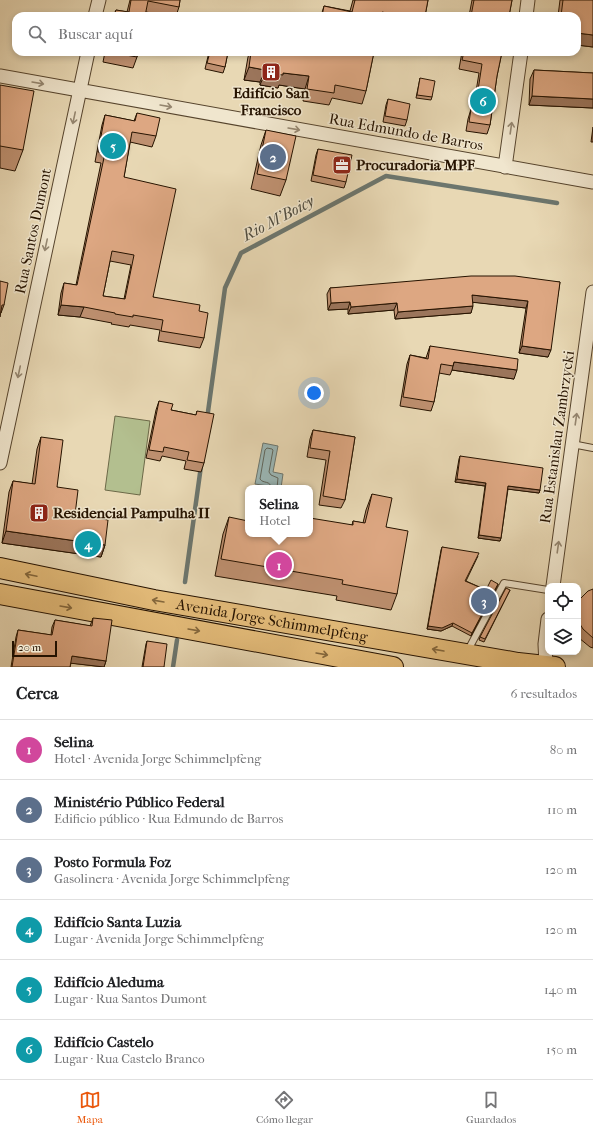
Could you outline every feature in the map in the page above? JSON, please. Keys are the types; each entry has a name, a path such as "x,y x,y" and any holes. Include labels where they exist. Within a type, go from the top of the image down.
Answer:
{"main road":[{"name":"Avenida Jorge Schimmelpfeng","path":"0,568 154,600 542,666"},
{"name":"Avenida Jorge Schimmelpfeng","path":"0,594 393,667"}],"street":[{"path":"96,12 99,0"},
{"path":"526,12 528,0"},
{"name":"Rua Santos Dumont","path":"0,463 87,56"},
{"path":"505,167 520,56"},
{"name":"Rua Edmundo de Barros","path":"0,76 593,182"},
{"name":"Rua Estanislau Zambrzycki","path":"553,583 572,444 589,353 593,292"},
{"path":"542,666 545,638"}],"lane":[{"path":"572,444 593,448"},
{"path":"466,654 504,583 545,590"}],"green space":[{"path":"115,416 150,421 140,495 105,490"}],"water":[{"path":"263,443 278,446 273,472 283,474 281,485 255,484"}],"building":[{"path":"131,0 180,0 179,7 148,1 146,12 129,12"},
{"path":"355,0 428,0 426,12 352,12"},
{"path":"474,0 512,0 510,12 472,12"},
{"path":"563,0 593,0 593,35 581,34 581,12 562,12"},
{"path":"324,6 352,12 323,12"},
{"path":"116,10 129,12 115,12"},
{"path":"209,56 227,56 225,67 207,63"},
{"path":"250,56 373,56 366,91 335,85 334,93 307,89 309,76 283,73 283,75 265,73 265,70 249,67"},
{"path":"463,56 501,56 490,125 469,122 471,109 475,110 482,64 462,60"},
{"path":"534,70 593,73 593,99 532,96"},
{"path":"420,78 435,81 432,97 417,95"},
{"path":"0,85 34,91 23,150 0,146"},
{"path":"388,99 410,104 407,120 385,116"},
{"path":"137,113 160,118 156,136 132,132 124,177 176,189 153,297 200,305 199,311 208,313 204,338 161,331 163,320 133,315 133,317 84,307 61,305 64,283 77,285 105,153 98,152 105,115 135,121","holes":["112,251 134,255 125,299 103,296"]},
{"path":"266,130 296,136 286,180 257,174"},
{"path":"318,149 352,155 346,182 313,175"},
{"path":"471,276 515,276 560,282 551,350 522,346 528,301 472,295 473,306 398,312 397,303 351,307 350,302 331,303 330,288"},
{"path":"0,281 8,283 0,317"},
{"path":"430,346 518,359 517,370 454,362 453,366 441,364 434,402 403,397 410,355 428,359"},
{"path":"159,401 173,404 171,410 196,415 197,411 214,414 204,463 187,460 189,452 164,447 163,452 149,450"},
{"path":"313,430 355,437 345,500 323,496 330,451 310,448"},
{"path":"41,437 63,440 57,487 78,490 75,515 108,520 105,545 6,531 13,481 35,484"},
{"path":"460,456 543,468 540,490 508,486 501,538 479,535 486,483 457,479"},
{"path":"372,494 392,498 386,527 408,531 397,594 342,584 343,580 221,559 229,517 245,520 245,537 313,537 313,518 353,525 353,521 365,523"},
{"path":"442,547 479,553 465,581 486,590 491,580 498,584 472,633 453,623 442,628 428,626"},
{"path":"506,588 510,590 485,639 480,637"},
{"path":"593,589 593,638 581,626 581,598 588,591"},
{"path":"93,618 112,620 106,661 72,656 70,667 12,667 18,630 52,635 55,620 92,626"},
{"path":"147,641 167,644 164,667 143,667"}],"waterway":[{"name":"Rio M'Boicy","path":"207,419 225,288 241,253 386,176 557,203"},
{"name":"Rio M'Boicy","path":"185,582 201,466"},
{"name":"Rio M'Boicy","path":"173,667 177,640"}],"place":[{"name":"Edifício San Francisco","path":"271,72"},
{"name":"Edifício Castelo","path":"483,101"},
{"name":"Edifício Aleduma","path":"113,146"},
{"name":"Ministério Público Federal","path":"273,157"},
{"name":"Procuradoria MPF","path":"342,165"},
{"name":"Residencial Pampulha II","path":"39,513"},
{"name":"Edifício Santa Luzia","path":"88,544"},
{"name":"Selina","path":"279,565"},
{"name":"Posto Formula Foz","path":"484,601"}]}
